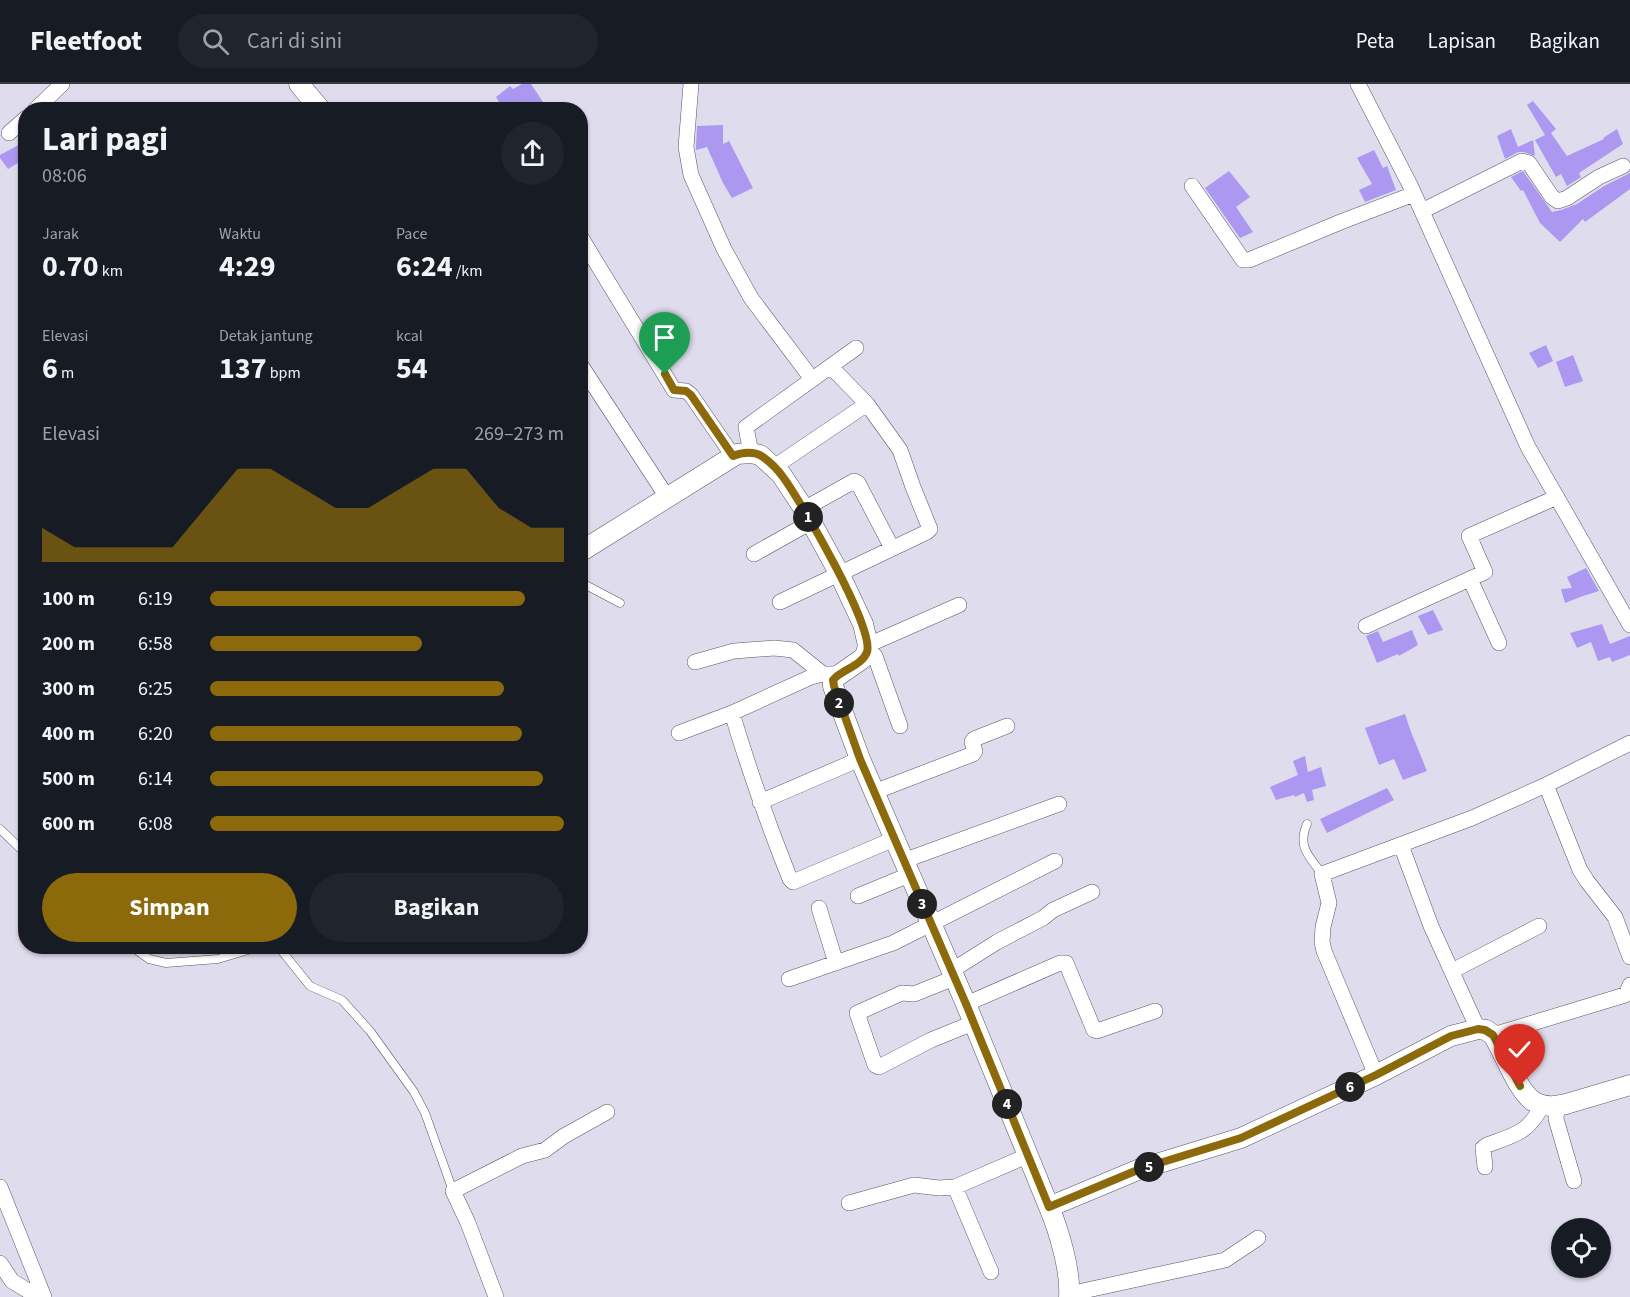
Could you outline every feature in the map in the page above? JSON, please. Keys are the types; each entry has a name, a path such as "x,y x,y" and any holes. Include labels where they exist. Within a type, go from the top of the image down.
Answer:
{"street":[{"path":"43,102 62,84"},
{"path":"299,84 314,102"},
{"path":"691,84 686,147 691,175 724,249 751,298 812,379"},
{"path":"1358,84 1422,211 1528,447 1630,625"},
{"path":"9,133 18,125"},
{"path":"1422,211 1521,161 1529,163 1552,197 1558,201 1623,166"},
{"path":"1192,186 1243,260 1250,260 1414,194"},
{"path":"588,249 674,390 686,391 691,395 742,454"},
{"path":"742,454 746,428 856,348"},
{"path":"780,602 930,529 900,450 867,404 831,367"},
{"path":"588,389 667,496"},
{"path":"774,467 867,404"},
{"path":"588,547 667,496 742,454 760,455 781,474 808,516 839,573 863,624 868,648 875,656 900,726"},
{"path":"754,554 854,481 858,483 892,548"},
{"path":"1366,626 1485,572 1469,536 1557,497"},
{"path":"1470,579 1499,644"},
{"path":"679,733 732,713 811,677 831,674 862,659 868,648 959,605"},
{"path":"695,662 734,651 774,648 793,650 831,674 860,759 966,1004 1060,1235 1069,1295 1225,1260 1258,1238"},
{"path":"732,713 760,802 789,879 793,882 894,839"},
{"path":"874,792 973,754 975,752 972,742 974,739 1007,726"},
{"path":"1376,1075 1324,951 1322,942 1329,903 1322,874 1472,818 1546,785 1630,743"},
{"path":"760,802 860,759"},
{"path":"1546,785 1580,870 1615,917 1630,957"},
{"path":"858,896 906,868 1059,804"},
{"path":"1401,845 1431,926 1485,1032 1520,1086 1533,1101 1549,1106 1556,1119 1574,1181"},
{"path":"789,979 893,943 1055,861"},
{"path":"973,1023 931,1040 879,1066 875,1065 857,1013 902,993 914,994 953,974 998,942 1043,918 1053,910 1092,892"},
{"path":"819,908 836,963"},
{"path":"1452,971 1539,926"},
{"path":"966,1004 1060,963 1066,963 1094,1030 1097,1031 1155,1011"},
{"path":"1049,1207 1140,1169 1241,1138 1376,1075 1451,1036 1485,1032 1625,995 1630,985"},
{"path":"1485,1167 1483,1148 1519,1133 1549,1106 1630,1085"},
{"path":"496,1297 454,1190 522,1156 545,1150 564,1136 607,1112"},
{"path":"849,1203 914,1185 955,1187 1029,1155"},
{"path":"0,1187 44,1297"},
{"path":"955,1187 992,1272"},
{"path":"0,1263 12,1281 38,1297"}],"lane":[{"path":"588,586 620,603"},
{"path":"1307,824 1302,835 1302,843 1322,874"},
{"path":"0,829 18,846"},
{"path":"142,954 149,959 166,963 218,959 235,954"},
{"path":"284,954 310,986 342,1000 370,1031 414,1092 425,1113 454,1190"}],"building":[{"path":"522,84 531,84 543,102 499,102 496,97 510,86 513,89"},
{"path":"1533,101 1556,129 1551,133 1567,156 1604,139 1617,129 1623,144 1579,173 1581,177 1567,186 1561,174 1556,177 1535,140 1545,135 1527,105"},
{"path":"723,125 723,144 729,141 753,188 732,198 707,147 696,150 697,126"},
{"path":"1511,129 1518,147 1533,140 1535,156 1518,152 1505,159 1497,136"},
{"path":"18,145 18,163 8,169 0,155"},
{"path":"1374,150 1383,168 1387,166 1396,190 1365,202 1359,190 1372,184 1357,158"},
{"path":"1229,171 1250,197 1236,207 1253,232 1240,238 1205,188"},
{"path":"1523,171 1552,212 1577,204 1604,186 1630,173 1630,189 1585,222 1583,219 1560,242 1540,223 1523,190 1521,191 1511,177"},
{"path":"1546,345 1553,361 1538,368 1529,353"},
{"path":"1573,355 1583,381 1565,387 1556,362"},
{"path":"1586,568 1599,591 1565,603 1561,589 1572,588 1567,577"},
{"path":"1433,610 1443,630 1428,635 1418,616"},
{"path":"1602,624 1610,644 1630,636 1630,655 1612,662 1610,657 1598,661 1591,642 1577,648 1570,633"},
{"path":"1412,630 1418,645 1399,656 1398,654 1377,663 1366,636 1378,631 1383,642"},
{"path":"1405,714 1427,771 1403,780 1394,759 1379,765 1365,728"},
{"path":"1305,756 1308,772 1321,767 1326,786 1312,790 1314,800 1307,802 1304,793 1276,800 1270,787 1298,775 1293,761"},
{"path":"1387,788 1394,800 1327,833 1320,819"}],"route":[{"path":"665,374 674,390 686,391 691,395 733,456 745,453 760,455 781,474 804,509 839,573 863,624 867,635 868,650 862,659 838,674 833,680 834,686 860,759 966,1004 1049,1207 1140,1169 1263,1129 1451,1036 1478,1029 1493,1035 1520,1086"}]}
